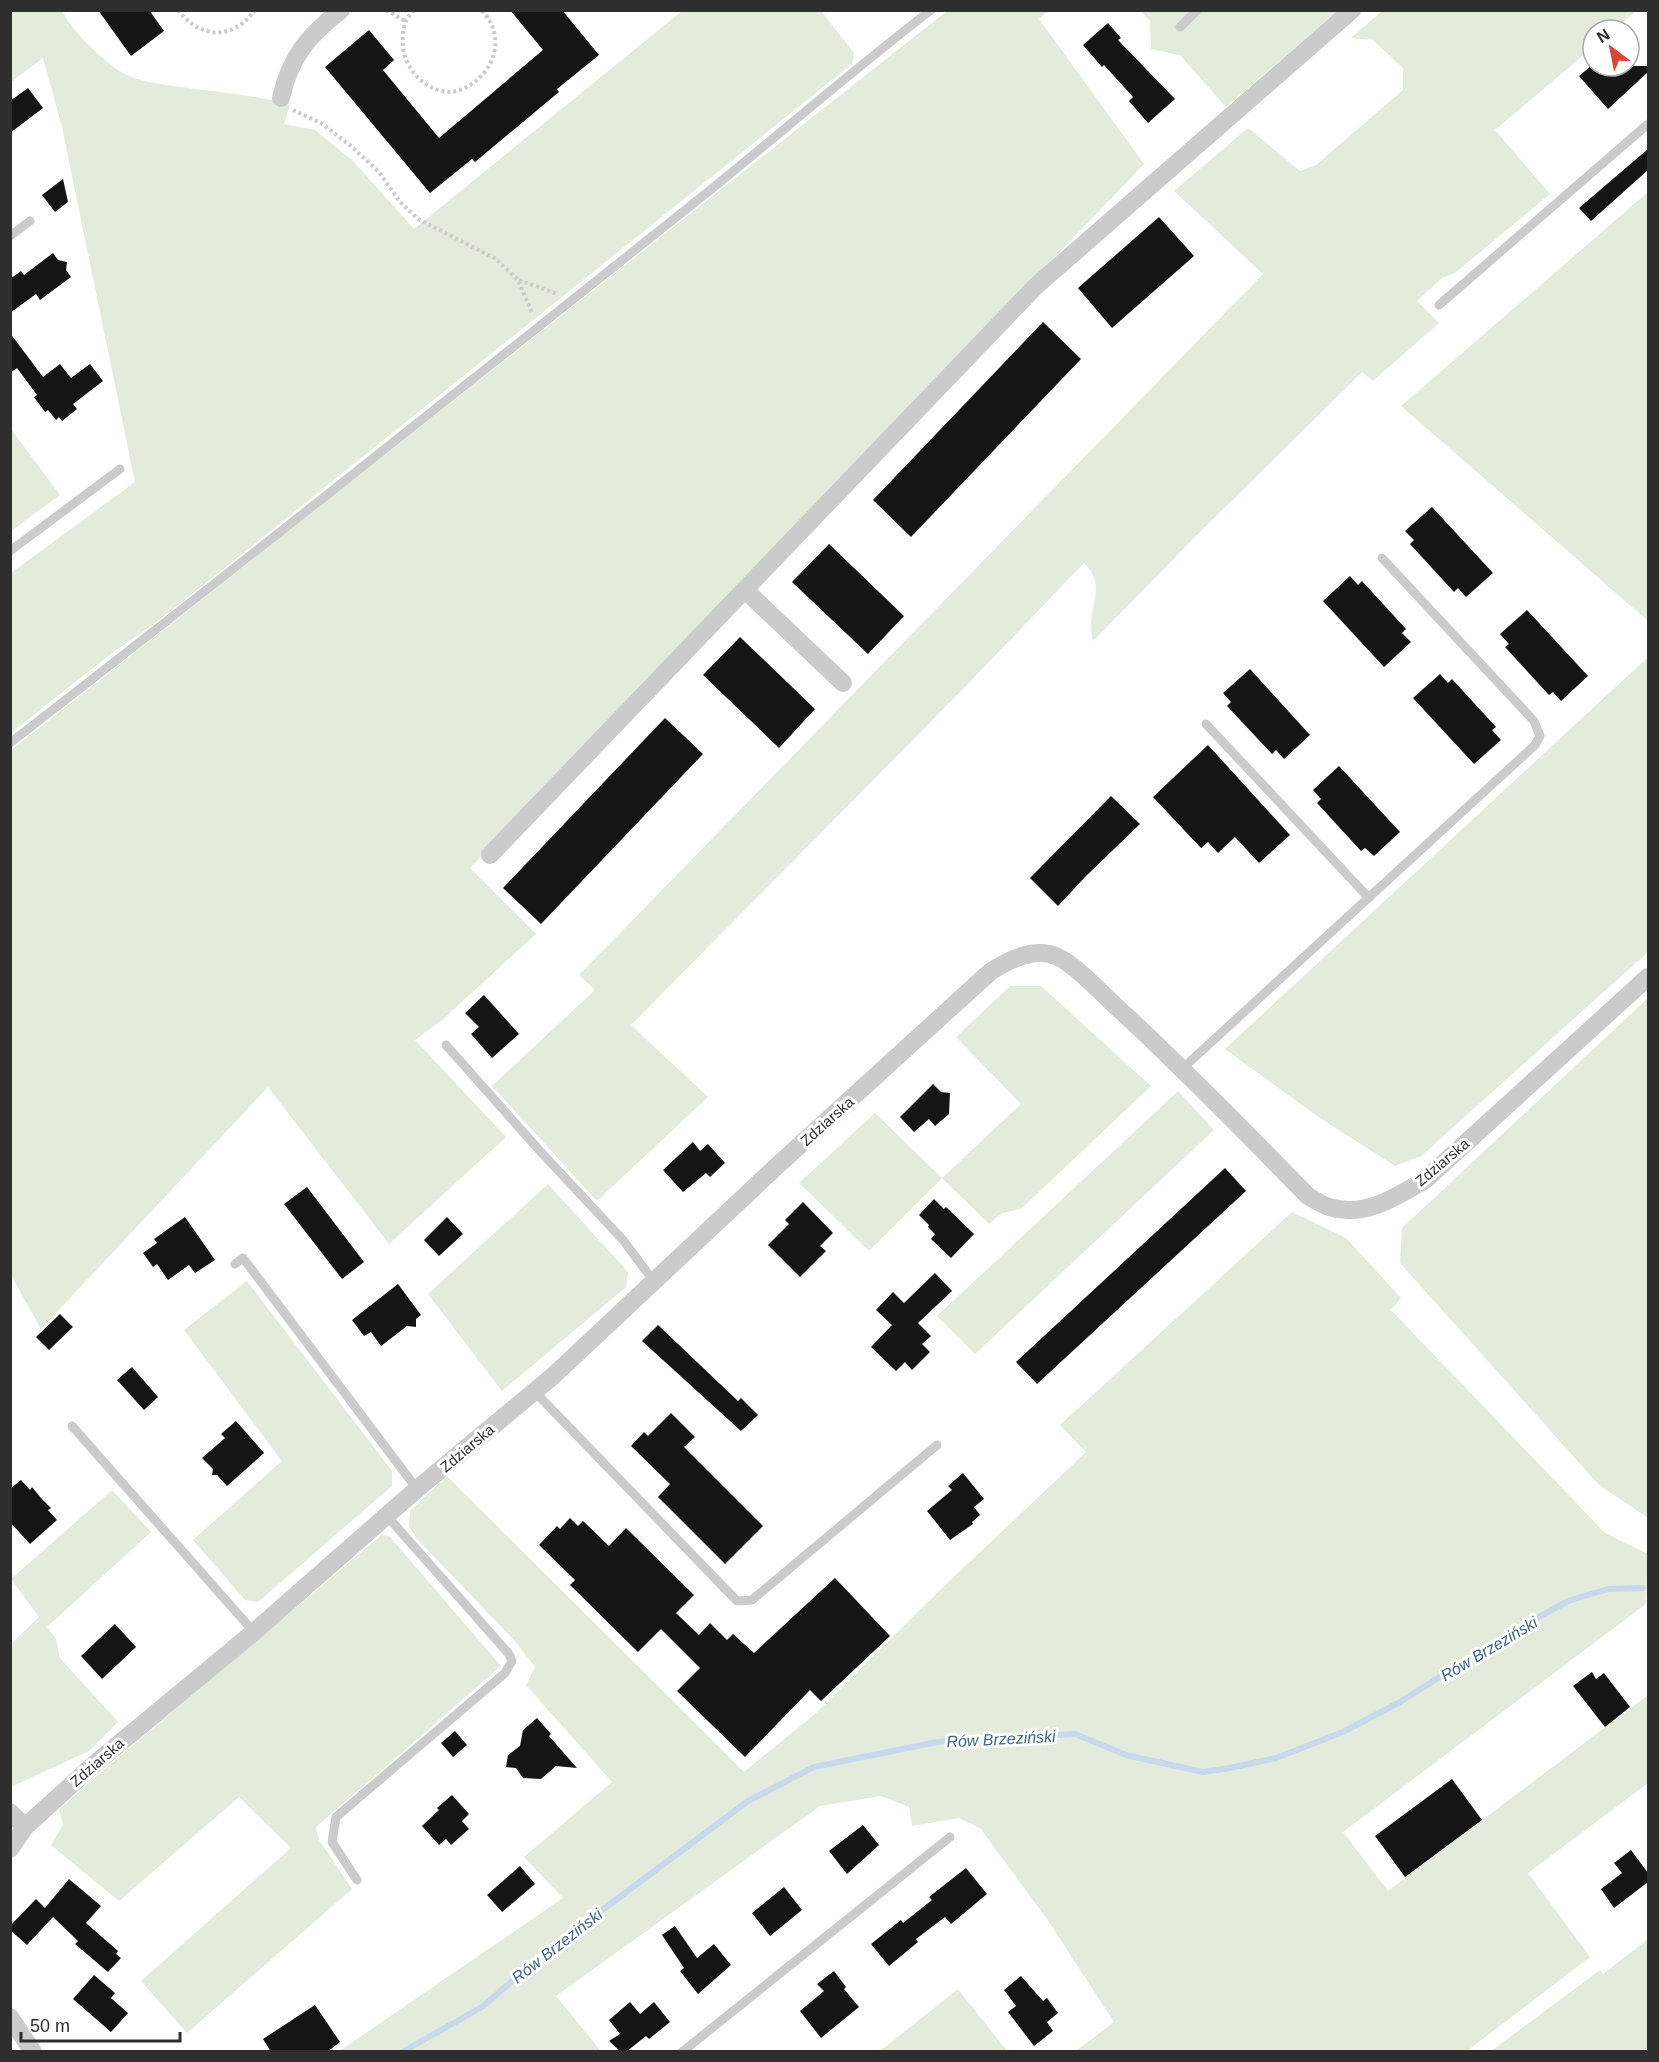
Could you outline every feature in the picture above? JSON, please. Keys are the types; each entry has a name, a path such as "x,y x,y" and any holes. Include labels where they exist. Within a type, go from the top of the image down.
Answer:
{"street":[{"path":"287,102 289,68 302,47 341,10"},
{"path":"490,855 1043,279 1352,10"},
{"path":"745,590 843,683"},
{"name":"Zdziarska","path":"10,1849 25,1827 91,1767 254,1632 417,1489 535,1392 655,1283 778,1165 990,972 1013,958 1040,953 1058,956 1183,1068 1308,1196 1329,1207 1361,1210 1387,1202 1425,1180 1648,977"},
{"path":"10,1812 25,1827"},
{"path":"10,2017 33,2052"}],"lane":[{"path":"10,743 573,300 747,161 873,55 932,10"},
{"path":"1180,27 1197,10"},
{"path":"1439,305 1648,124"},
{"path":"10,236 30,221"},
{"path":"10,551 120,469"},
{"path":"1183,1068 1535,745 1540,736 1534,721 1382,558"},
{"path":"1206,724 1369,898"},
{"path":"446,1045 623,1240 655,1283"},
{"path":"235,1264 243,1258 417,1489"},
{"path":"535,1392 738,1601 752,1600 937,1445"},
{"path":"72,1426 254,1632"},
{"path":"357,1880 332,1842 336,1817 505,1673 512,1661 509,1654 387,1516"},
{"path":"682,2052 950,1837"}],"path":[{"path":"178,10 186,20 197,27 209,32 230,32 242,24 255,10"},
{"path":"387,10 405,21"},
{"path":"411,12 405,21 404,55 417,78 430,87 447,91 462,90 481,76 494,59 496,41 492,24 481,10"},
{"path":"287,102 293,110 321,123 351,146 379,172 400,202 418,219 496,259 518,280 573,300"},
{"path":"518,280 537,328"}],"green space":[{"path":"1383,10 1636,11 1628,18 1581,18 1581,57 1495,130 1550,194 1455,273 1442,278 1417,301 1439,323 1373,381 1362,372 1093,641 1091,620 1096,591 1095,582 1084,563 965,687 631,1025 708,1097 597,1201 492,1086 595,990 579,975 1263,274 1174,191 1248,128 1300,171 1316,165 1403,90 1403,68 1373,40 1351,38"},
{"path":"10,11 62,11 82,38 100,55 118,70 136,79 260,98 290,105 284,124 315,130 353,161 414,229 682,11 821,11 854,53 852,64 162,618 112,653 11,733 11,573 135,482 62,127 43,58 11,82"},
{"path":"947,11 1048,11 1039,19 1144,164 470,868 536,934 442,1020 415,1040 506,1137 389,1244 268,1087 41,1329 11,1275 10,751"},
{"path":"1141,11 1337,11 1226,107 1180,55 1151,49 1150,21"},
{"path":"1648,192 1648,621 1401,406"},
{"path":"11,429 60,495 11,531"},
{"path":"1648,657 1648,952 1421,1156 1395,1166 1320,1118 1225,1049"},
{"path":"1010,986 1041,986 1151,1086 1021,1209 1002,1213 989,1224 942,1178 1021,1104 956,1037"},
{"path":"1648,998 1648,1518 1599,1485 1400,1263 1402,1228"},
{"path":"1178,1091 1214,1130 975,1354 937,1316"},
{"path":"875,1113 942,1178 869,1251 799,1183"},
{"path":"548,1184 628,1272 626,1287 502,1391 428,1294"},
{"path":"1292,1212 1346,1238 1401,1298 1391,1310 1605,1533 1648,1554 1646,1604 1343,1832 1388,1891 1648,1695 1648,1783 1528,1873 1590,1957 1467,2051 1076,2051 1114,2022 1047,1919 980,1828 959,1818 912,1826 909,1807 881,1796 820,1806 556,1996 601,2051 338,2052 563,1898 524,1857 612,1782 526,1685 535,1667 514,1640 416,1538 409,1526 410,1511 447,1476 744,1772 816,1713 940,1590 1086,1452 1060,1425"},
{"path":"247,1281 392,1471 392,1486 258,1602 245,1600 193,1540 282,1461 184,1330"},
{"path":"112,1490 151,1532 47,1627 56,1639 60,1658 118,1722 89,1751 11,1787 11,1644 39,1617 11,1579"},
{"path":"383,1534 390,1537 501,1666 316,1827 319,1840 352,1889 187,2033 141,1981 291,1848 239,1797 119,1901 51,1845 63,1825 59,1809"},
{"path":"1648,1939 1648,2049 1645,2051 1491,2051 1600,1970 1603,1974"},
{"path":"958,1989 1007,2051 880,2051"}],"building":[{"path":"98,10 149,10 164,31 131,56"},
{"path":"510,10 562,10 599,55 557,89 559,92 475,162 472,159 430,193 325,67 369,30 394,60 383,70 439,138 543,50"},
{"path":"1108,23 1121,38 1118,40 1175,99 1148,123 1129,101 1133,97 1083,45"},
{"path":"1641,66 1648,66 1648,72 1608,109 1579,76 1581,74 1581,78 1641,78"},
{"path":"28,88 43,108 10,133 10,101"},
{"path":"1648,149 1648,170 1591,221 1579,208"},
{"path":"63,179 68,202 55,212 42,195"},
{"path":"1159,217 1194,256 1112,328 1078,288"},
{"path":"53,253 58,260 67,262 66,270 71,277 40,300 36,294 10,313 10,279 21,271 24,275"},
{"path":"1043,322 1081,359 911,537 873,500"},
{"path":"10,333 43,377 60,364 71,378 90,364 103,381 73,404 77,409 62,421 59,417 56,420 48,410 45,412 34,397 37,395 17,368 10,373"},
{"path":"1432,507 1493,573 1466,597 1458,588 1454,592 1410,544 1414,540 1405,531"},
{"path":"829,544 904,616 868,654 792,582"},
{"path":"1350,576 1358,585 1362,581 1406,629 1402,633 1411,642 1384,667 1323,601"},
{"path":"1527,610 1588,676 1561,701 1553,692 1549,695 1505,647 1509,644 1500,634"},
{"path":"740,637 815,709 779,748 703,675"},
{"path":"1250,669 1310,735 1284,759 1276,750 1272,754 1227,706 1231,702 1223,693"},
{"path":"1440,674 1448,683 1452,679 1496,727 1492,730 1501,740 1474,764 1413,698"},
{"path":"665,718 703,754 541,924 503,888"},
{"path":"1208,745 1290,835 1259,863 1235,837 1218,853 1208,842 1201,848 1153,797"},
{"path":"1339,766 1400,832 1374,856 1365,848 1361,851 1317,803 1321,799 1313,790"},
{"path":"1111,796 1140,824 1058,906 1030,878"},
{"path":"484,995 519,1034 492,1058 471,1034 479,1027 465,1013"},
{"path":"933,1084 941,1092 950,1093 949,1114 935,1126 929,1119 914,1132 900,1117"},
{"path":"693,1142 700,1151 708,1144 725,1163 710,1177 706,1173 683,1192 663,1170"},
{"path":"1225,1168 1246,1191 1037,1384 1016,1362"},
{"path":"307,1187 364,1262 342,1279 284,1204"},
{"path":"934,1199 944,1209 946,1207 974,1234 951,1258 931,1239 935,1234 919,1215"},
{"path":"803,1202 833,1233 820,1246 826,1251 800,1277 768,1245 789,1224 785,1220"},
{"path":"185,1217 215,1260 195,1273 189,1265 168,1280 157,1264 153,1267 143,1253 157,1243 154,1239"},
{"path":"447,1217 463,1234 439,1256 424,1240"},
{"path":"935,1273 952,1291 918,1323 931,1336 922,1344 930,1352 912,1370 905,1362 896,1371 871,1347 892,1325 876,1310 893,1292 904,1303"},
{"path":"398,1284 421,1315 416,1319 416,1327 407,1326 381,1346 371,1332 364,1336 352,1320"},
{"path":"60,1314 73,1327 49,1350 36,1337"},
{"path":"658,1325 738,1401 741,1398 758,1415 741,1431 642,1341"},
{"path":"132,1367 158,1397 144,1410 117,1380"},
{"path":"671,1413 695,1437 684,1447 763,1526 725,1564 658,1497 670,1484 631,1446 644,1432 648,1436"},
{"path":"236,1421 264,1453 227,1486 217,1475 212,1475 213,1469 202,1458 225,1438 221,1434"},
{"path":"963,1473 984,1499 974,1507 980,1515 972,1522 973,1524 950,1540 927,1511 952,1490 948,1486"},
{"path":"21,1480 30,1490 32,1487 51,1508 48,1510 57,1520 30,1544 10,1522 10,1489"},
{"path":"570,1518 578,1526 583,1521 609,1546 626,1528 694,1595 676,1613 699,1635 710,1623 727,1640 733,1634 754,1653 835,1578 890,1636 821,1701 810,1690 745,1757 677,1691 700,1668 661,1629 638,1652 570,1585 575,1580 539,1545 557,1526 560,1529"},
{"path":"115,1624 136,1647 102,1679 81,1656"},
{"path":"1592,1672 1596,1679 1604,1673 1630,1707 1605,1727 1573,1686"},
{"path":"537,1718 551,1734 549,1736 577,1768 556,1766 541,1779 523,1778 516,1768 506,1767 508,1755 520,1746 523,1730"},
{"path":"455,1731 467,1745 453,1757 441,1743"},
{"path":"1452,1779 1482,1820 1405,1877 1375,1836"},
{"path":"452,1795 469,1814 462,1821 469,1829 451,1845 446,1839 439,1845 422,1826"},
{"path":"863,1825 879,1845 847,1874 829,1851"},
{"path":"1631,1850 1648,1873 1648,1882 1614,1908 1601,1889 1622,1873 1614,1863"},
{"path":"520,1866 535,1884 502,1912 487,1895"},
{"path":"966,1868 987,1894 951,1924 945,1917 916,1939 918,1942 889,1966 871,1944 901,1920 903,1923 932,1900 929,1897"},
{"path":"69,1879 101,1906 86,1923 118,1951 116,1954 121,1958 108,1972 75,1944 78,1941 53,1917 27,1945 10,1930 10,1926 36,1899 45,1908"},
{"path":"784,1887 802,1910 770,1936 752,1913"},
{"path":"675,1926 697,1958 714,1944 731,1965 698,1994 680,1971 684,1968 662,1935"},
{"path":"834,1971 846,1987 844,1989 859,2007 821,2038 800,2011 824,1991 817,1984"},
{"path":"94,1975 115,1993 111,1998 128,2013 111,2032 73,1999"},
{"path":"1021,1976 1043,2001 1047,1998 1058,2013 1047,2022 1053,2031 1034,2046 1008,2012 1016,2006 1004,1990"},
{"path":"630,2002 640,2014 654,2002 670,2022 649,2039 646,2036 626,2052 621,2052 609,2041 620,2034 609,2020"},
{"path":"315,2005 340,2042 327,2052 271,2052 263,2039"}],"waterway":[{"name":"Rów Brzeziński","path":"402,2052 482,2007 546,1952 748,1801 814,1767 937,1742 1075,1734 1126,1755 1203,1772 1230,1768 1276,1758 1343,1732 1400,1702 1508,1634 1568,1601 1608,1589 1643,1588"}]}
